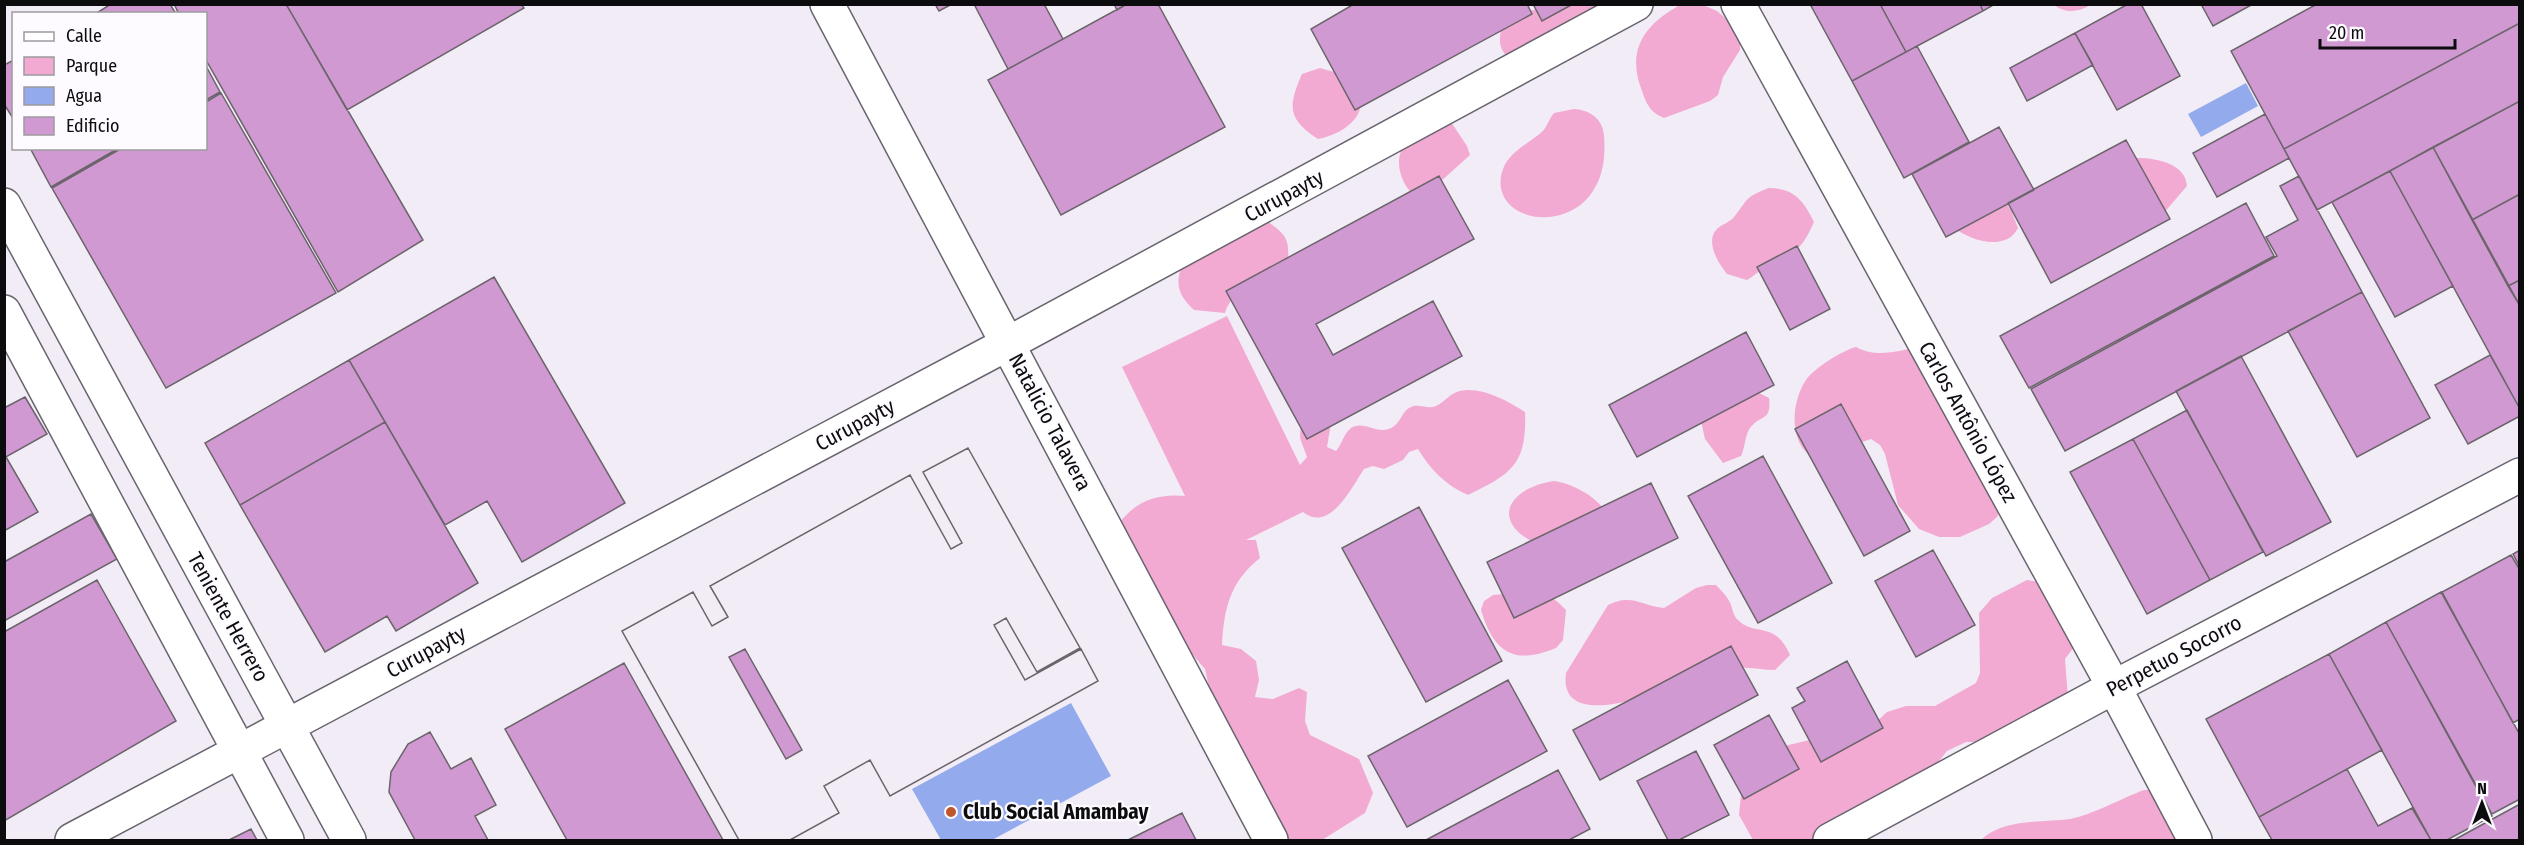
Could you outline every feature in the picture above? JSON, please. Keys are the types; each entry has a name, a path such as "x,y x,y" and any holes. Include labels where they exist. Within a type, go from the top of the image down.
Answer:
{"street":[{"name":"Natalicio Talavera","path":"827,4 1271,840"},
{"name":"Curupayty","path":"72,840 1009,344 1636,4"},
{"name":"Carlos Antônio López","path":"1738,4 2114,687 2195,840"},
{"name":"Teniente Herrero","path":"4,206 349,840"},
{"path":"4,312 287,840"},
{"path":"61,417 106,394"},
{"name":"Perpetuo Socorro","path":"1830,840 2114,687 2520,475"}],"green space":[{"path":"1558,5 1635,5 1509,58 1505,54 1500,42 1503,23 1529,11"},
{"path":"1680,5 1703,5 1717,11 1731,23 1740,41 1740,50 1723,77 1718,95 1710,101 1664,118 1652,111 1647,104 1636,63 1642,40 1648,30"},
{"path":"2054,5 2091,5 2072,11 2063,10"},
{"path":"1320,68 1359,79 1361,101 1359,111 1351,123 1339,132 1318,139 1300,125 1293,111 1293,103 1302,74"},
{"path":"1574,109 1595,116 1603,130 1602,171 1589,196 1571,211 1549,217 1528,215 1511,206 1501,190 1503,169 1506,163 1510,157 1542,132 1554,113"},
{"path":"1451,122 1467,146 1470,155 1439,183 1412,193 1403,181 1399,166 1401,151 1405,144 1415,136"},
{"path":"2134,158 2168,163 2181,172 2185,178 2187,186 2162,215"},
{"path":"1769,188 1792,193 1802,202 1814,222 1805,240 1796,250 1747,280 1727,274 1712,245 1714,233 1732,219 1751,196"},
{"path":"1999,194 2011,210 2018,228 2012,235 2005,240 1987,242 1978,240 1953,227"},
{"path":"1263,218 1287,241 1288,263 1243,290 1229,304 1225,313 1194,310 1183,297 1179,285 1185,256"},
{"path":"1227,316 1300,465 1307,457 1300,438 1301,418 1332,417 1327,447 1336,451 1351,428 1361,426 1386,430 1397,423 1412,406 1436,406 1460,391 1485,393 1502,399 1525,412 1523,444 1514,465 1496,480 1468,495 1439,476 1418,449 1409,452 1403,460 1384,469 1373,466 1364,469 1340,505 1322,517 1313,517 1303,512 1246,540 1256,540 1260,558 1235,586 1230,597 1222,645 1241,649 1256,661 1259,680 1255,697 1273,699 1299,688 1307,692 1305,721 1310,735 1359,759 1373,793 1365,813 1322,840 1261,840 1247,830 1236,813 1232,794 1203,724 1209,687 1205,669 1192,654 1176,643 1117,526 1131,511 1146,501 1165,496 1185,496 1122,367"},
{"path":"1923,346 1966,404 1993,432 2008,471 2006,499 1997,517 1989,524 1960,537 1939,537 1919,529 1898,505 1885,454 1880,445 1871,439 1814,458 1806,452 1796,433 1795,411 1801,389 1806,380 1829,360 1856,347 1864,351 1881,353"},
{"path":"1757,392 1769,398 1769,411 1750,428 1741,456 1723,463 1705,439 1701,421"},
{"path":"1554,481 1580,490 1602,507 1539,545 1523,536 1513,526 1509,516 1510,507 1525,491"},
{"path":"2027,580 2045,583 2077,643 2065,659 2068,698 2006,742 1966,742 1947,751 1935,766 1843,840 1753,840 1739,815 1742,785 1776,748 1873,725 1887,712 1906,706 1935,706 1976,683 1980,673 1979,613 1992,598"},
{"path":"1716,585 1730,602 1738,620 1751,628 1771,633 1784,644 1790,655 1775,670 1734,668 1635,700 1607,705 1584,704 1569,694 1566,673 1608,605 1630,600 1664,608 1696,588"},
{"path":"1530,592 1550,597 1566,610 1563,640 1556,648 1542,653 1518,655 1508,652 1492,637 1481,610 1484,601 1493,595"},
{"path":"2144,790 2162,790 2191,840 1981,840 2000,828 2011,825 2079,817"}],"water":[{"path":"2246,83 2258,106 2201,137 2188,114"},
{"path":"1071,703 1111,776 992,840 941,840 912,789"}],"building":[{"path":"111,4 170,4 175,12 98,12"},
{"path":"174,4 286,4 423,240 338,292 207,62 207,12 178,12"},
{"path":"286,4 521,4 524,8 347,110"},
{"path":"935,4 952,4 939,11"},
{"path":"974,4 1044,4 1063,39 1008,69"},
{"path":"1114,4 1127,4 1117,10"},
{"path":"1127,4 1158,4 1225,127 1061,215 988,80"},
{"path":"1354,4 1527,4 1532,14 1355,110 1311,29"},
{"path":"1533,4 1573,4 1542,21"},
{"path":"1810,4 1880,4 1906,52 1852,81"},
{"path":"1880,4 1980,4 1983,11 1906,52"},
{"path":"1980,4 1995,4 1983,11"},
{"path":"2128,4 2141,4 2180,76 2117,110 2075,33"},
{"path":"2201,4 2253,4 2213,26"},
{"path":"2317,4 2520,4 2520,23 2284,149 2231,51"},
{"path":"2520,23 2520,101 2317,210 2284,149"},
{"path":"2075,33 2093,65 2027,101 2010,68"},
{"path":"1917,46 1969,142 1904,178 1852,81"},
{"path":"12,61 12,117 4,104 4,65"},
{"path":"207,68 220,92 207,99"},
{"path":"221,93 336,293 166,388 52,188 118,150 207,150 207,101"},
{"path":"2520,101 2520,194 2472,220 2433,147"},
{"path":"2265,114 2289,158 2217,197 2193,153"},
{"path":"1999,127 2034,190 1946,237 1912,174"},
{"path":"2126,140 2170,219 2051,283 2008,203"},
{"path":"2433,147 2520,306 2520,409 2390,171"},
{"path":"31,150 116,150 51,187"},
{"path":"2390,171 2453,286 2395,317 2332,202"},
{"path":"1439,176 1474,239 1316,324 1333,355 1433,301 1462,356 1307,439 1226,291"},
{"path":"2299,176 2362,292 2065,451 2031,389 2277,256 2266,237 2298,220 2280,186"},
{"path":"2520,194 2520,280 2508,286 2472,220"},
{"path":"2246,203 2274,256 2029,388 2000,336"},
{"path":"1797,246 1830,309 1790,330 1757,267"},
{"path":"494,277 625,503 522,562 487,501 445,525 349,360"},
{"path":"2520,280 2520,306 2508,286"},
{"path":"2362,292 2430,418 2357,457 2288,331"},
{"path":"1746,332 1774,385 1637,457 1609,405"},
{"path":"2490,355 2520,409 2520,416 2468,444 2435,385"},
{"path":"2241,356 2331,522 2266,556 2176,391"},
{"path":"349,360 385,422 240,505 205,443"},
{"path":"25,397 47,434 4,458 4,408"},
{"path":"1841,404 1910,531 1864,556 1795,429"},
{"path":"2187,410 2263,552 2210,580 2133,439"},
{"path":"385,422 478,583 396,631 387,616 325,652 240,505"},
{"path":"2133,439 2210,580 2147,614 2070,472"},
{"path":"968,448 1080,648 1037,672 1006,618 994,625 1025,680 1081,649 1098,681 890,796 870,760 824,786 839,813 790,840 739,840 622,631 693,592 712,626 728,617 710,586 910,475 951,549 962,543 923,472","holes":["745,649 802,750 786,759 729,657"]},
{"path":"968,448 1080,648 1037,672 1006,618 994,625 1025,680 1081,649 1098,681 890,796 870,760 824,786 839,813 790,840 739,840 622,631 693,592 712,626 728,617 710,586 910,475 951,549 962,543 923,472"},
{"path":"1763,456 1832,583 1758,623 1688,496"},
{"path":"6,457 38,512 4,531 4,458"},
{"path":"1651,483 1678,538 1514,618 1487,562"},
{"path":"1419,507 1502,661 1426,702 1342,548"},
{"path":"91,514 117,559 4,621 4,562"},
{"path":"1933,550 1975,625 1916,657 1875,581"},
{"path":"2520,550 2520,567 2513,554"},
{"path":"2511,555 2520,570 2520,719 2513,723 2442,592"},
{"path":"97,580 176,721 4,821 4,632"},
{"path":"2441,592 2520,735 2520,799 2492,814 2386,622"},
{"path":"2386,622 2492,816 2447,840 2431,840 2329,654"},
{"path":"1731,646 1758,695 1600,780 1573,730"},
{"path":"2329,654 2382,750 2259,817 2206,719"},
{"path":"1847,661 1883,728 1821,762 1792,708 1805,701 1797,688"},
{"path":"624,663 723,840 567,840 505,729"},
{"path":"1508,680 1547,751 1407,827 1368,756"},
{"path":"1769,715 1799,769 1744,799 1714,745"},
{"path":"430,732 451,769 471,758 496,805 475,816 488,840 415,840 389,792 391,772 408,744"},
{"path":"1696,751 1729,815 1679,840 1668,840 1637,781"},
{"path":"2347,769 2378,826 2412,808 2431,840 2272,840 2259,817"},
{"path":"1558,770 1590,829 1569,840 1426,840"},
{"path":"2520,804 2520,840 2454,840"},
{"path":"1182,813 1196,840 1128,840"},
{"path":"251,829 257,840 229,840"}],"place":[{"name":"Club Social Amambay","path":"951,812"}]}
